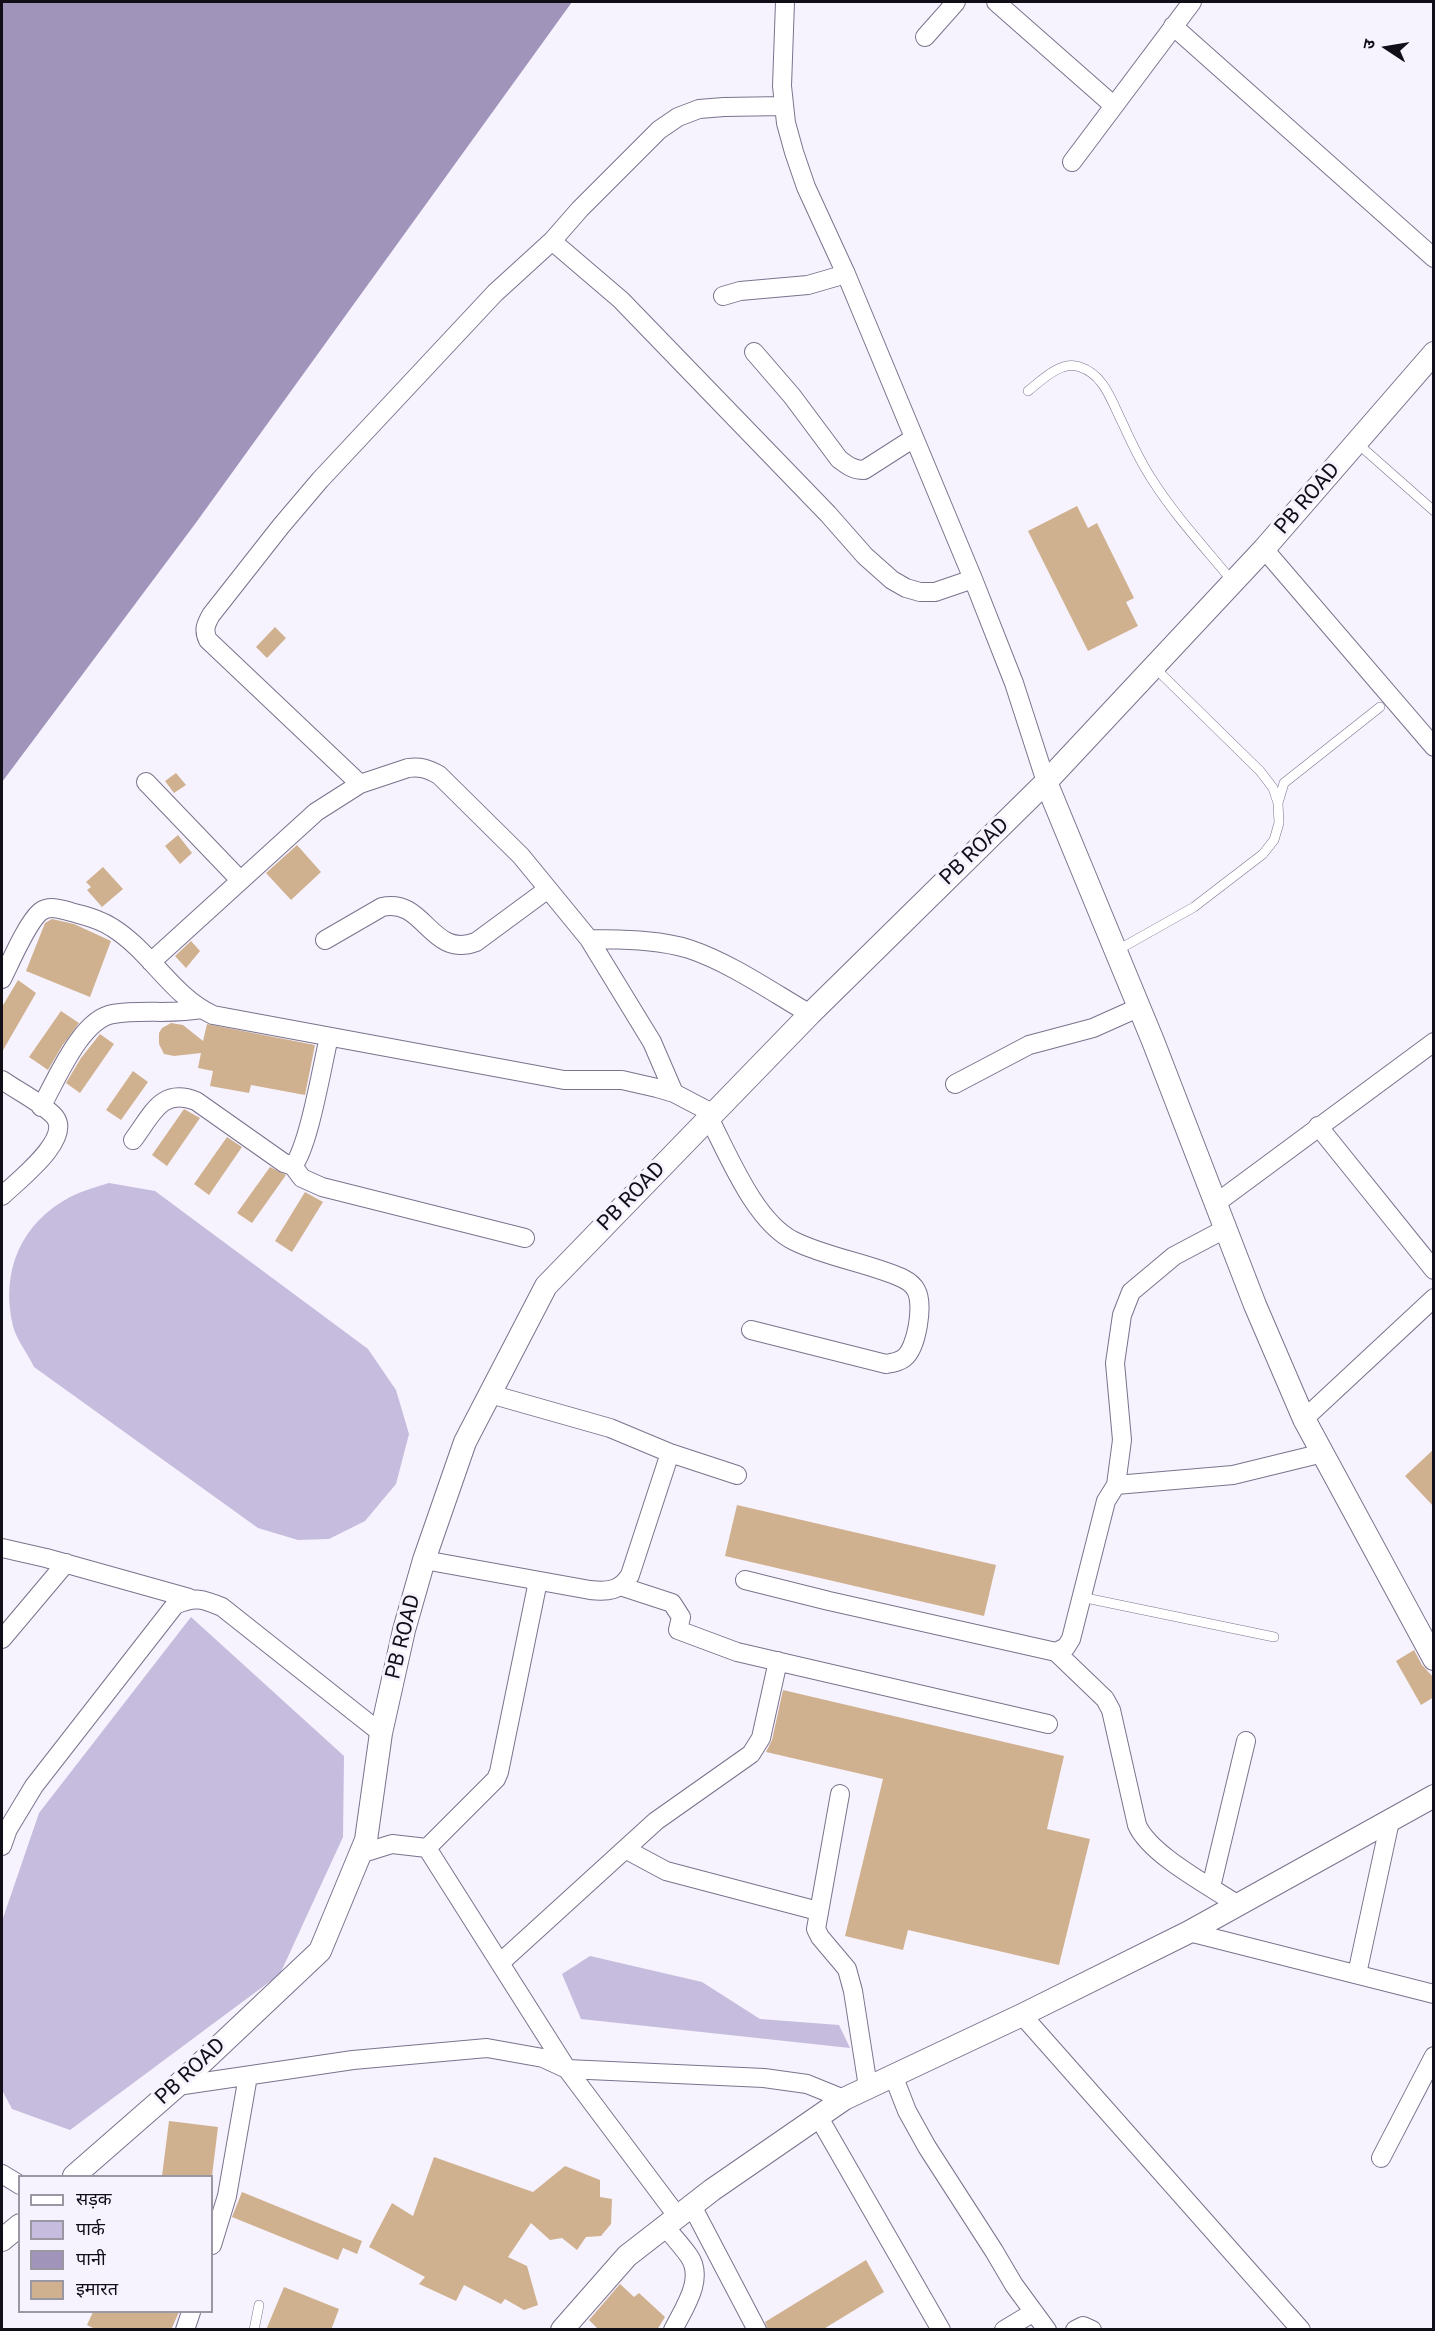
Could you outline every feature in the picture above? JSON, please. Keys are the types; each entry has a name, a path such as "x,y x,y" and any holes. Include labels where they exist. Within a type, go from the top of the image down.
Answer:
{"street":[{"path":"785,2 782,86 786,123 806,187 846,274 973,579 1014,682 1046,782 1140,1007 1255,1305 1304,1419 1434,1659"},
{"path":"926,37 956,2"},
{"path":"996,2 1113,105"},
{"path":"1072,162 1192,2"},
{"path":"1173,26 1434,258"},
{"path":"360,784 208,640 205,625 211,615 281,525 320,480 495,292 552,241 580,209 651,138 678,117 699,110 724,106 784,105"},
{"path":"552,241 621,300 828,514 865,556 892,580 906,588 920,592 935,592 973,579"},
{"path":"723,296 740,291 808,285 846,274"},
{"path":"754,352 792,396 839,459 848,466 864,470 914,438"},
{"name":"PB ROAD","path":"75,2175 177,2086 320,1951 366,1840 381,1733 404,1630 424,1560 465,1442 546,1286 810,1014 1046,782 1264,549 1434,353"},
{"path":"1264,549 1434,747"},
{"path":"151,962 316,812 360,784 416,766 439,775 521,856 589,939 652,1042 674,1093"},
{"path":"146,782 240,880"},
{"path":"325,940 390,905 401,907 413,914 446,943 465,946 476,942 548,889"},
{"path":"2,979 34,918 42,910 50,908 99,920 114,928 194,1006 213,1015 564,1080 622,1080 674,1093 711,1116 747,1190 768,1223 794,1241 902,1278 911,1283 920,1301 913,1344 903,1359 893,1363 886,1364 751,1330"},
{"path":"589,939 634,941 687,948 728,966 810,1014"},
{"path":"955,1084 1029,1045 1093,1028 1140,1007"},
{"path":"41,1107 81,1037 99,1018 113,1014 178,1014 202,1010"},
{"path":"293,1166 307,1131 328,1037"},
{"path":"1215,1204 1434,1042"},
{"path":"2,1080 56,1118 59,1129 57,1138 50,1149 2,1196"},
{"path":"133,1140 163,1101 171,1096 183,1096 196,1101 285,1163 293,1166 302,1178 322,1187 525,1238"},
{"path":"1318,1126 1434,1270"},
{"path":"1056,1652 1066,1647 1071,1639 1106,1501 1116,1485 1122,1440 1115,1363 1122,1315 1131,1292 1174,1256 1225,1229"},
{"path":"1304,1419 1434,1298"},
{"path":"490,1394 610,1428 670,1453 737,1475"},
{"path":"424,1560 606,1592 620,1586 626,1583 630,1575 670,1453"},
{"path":"1116,1485 1233,1475 1323,1453"},
{"path":"2,1538 10,1550 66,1563 189,1598 207,1600 222,1607 381,1733"},
{"path":"2,1639 66,1563"},
{"path":"745,1580 875,1612 1056,1652 1105,1699 1111,1710 1137,1825 1146,1841 1180,1867 1238,1905"},
{"path":"427,1848 496,1779 499,1772 538,1581"},
{"path":"620,1586 672,1603 681,1617 678,1629 737,1652 1048,1724"},
{"path":"2,1846 8,1829 34,1786 175,1605 189,1598"},
{"path":"500,1963 656,1821 751,1754 761,1738 778,1661"},
{"path":"1211,1887 1246,1741"},
{"path":"840,1794 816,1929 819,1936 847,1969 853,1991 868,2087"},
{"path":"562,2330 627,2256 678,2216 844,2099 1022,2015 1189,1932 1434,1796"},
{"path":"1357,1974 1390,1821"},
{"path":"360,1854 392,1844 427,1848"},
{"path":"427,1848 567,2069 678,2216 758,2330"},
{"path":"625,1849 666,1871 818,1911"},
{"path":"1189,1932 1434,1994"},
{"path":"1022,2015 1301,2330"},
{"path":"177,2086 353,2060 487,2048 543,2058 567,2069 764,2078 807,2084 825,2089 844,2099"},
{"path":"1381,2158 1434,2056"},
{"path":"892,2075 927,2147 1014,2285 1047,2330"},
{"path":"213,2242 227,2196 248,2076"},
{"path":"818,2116 941,2330"},
{"path":"2,2174 18,2184"},
{"path":"673,2330 691,2292 695,2275 678,2216"},
{"path":"2,2240 18,2227"},
{"path":"1004,2330 1034,2312"},
{"path":"185,2330 190,2313"},
{"path":"1075,2330 1083,2326 1092,2330"}],"lane":[{"path":"1028,391 1048,375 1063,367 1074,365 1094,374 1104,385 1138,457 1152,480 1169,505 1233,582"},
{"path":"1357,442 1434,512"},
{"path":"1116,951 1194,907 1263,854 1274,840 1279,823 1278,803 1273,788 1260,771 1154,667"},
{"path":"1278,803 1284,783 1380,707"},
{"path":"1081,1597 1274,1637"},
{"path":"254,2330 259,2305"}],"green space":[{"path":"109,1183 155,1191 368,1349 396,1390 409,1434 396,1484 365,1521 329,1539 298,1540 258,1528 34,1367 13,1326 10,1306 12,1268 18,1251 27,1235 53,1208 70,1197"},
{"path":"191,1617 344,1756 343,1837 280,1974 70,2130 12,2109 2,2090 2,1921 39,1813"},
{"path":"590,1956 702,1982 760,2019 839,2025 850,2048 581,2019 562,1974"}],"water":[{"path":"2,2 572,2 195,524 2,782"}],"building":[{"path":"1077,506 1088,528 1097,523 1134,598 1126,602 1138,626 1088,651 1028,531"},
{"path":"275,627 286,638 267,658 256,647"},
{"path":"176,773 186,785 174,793 165,781"},
{"path":"178,835 192,853 180,864 165,846"},
{"path":"297,845 321,872 291,900 266,873"},
{"path":"103,867 123,889 102,907 87,890 91,887 86,882"},
{"path":"52,919 74,924 111,941 90,997 26,971 45,923"},
{"path":"191,941 200,951 186,968 175,956"},
{"path":"18,980 36,993 2,1052 2,1007"},
{"path":"61,1011 79,1023 48,1070 29,1057"},
{"path":"171,1023 183,1025 203,1041 207,1024 315,1045 305,1095 251,1085 249,1093 210,1086 213,1071 198,1068 201,1053 174,1056 164,1054 159,1044 159,1033 162,1028"},
{"path":"100,1034 114,1044 80,1093 66,1083 81,1058"},
{"path":"133,1071 148,1082 121,1120 106,1110"},
{"path":"184,1109 200,1118 167,1166 152,1155"},
{"path":"227,1137 242,1147 209,1195 194,1184"},
{"path":"270,1167 286,1175 252,1223 237,1213"},
{"path":"305,1192 323,1202 292,1252 275,1241"},
{"path":"1434,1449 1434,1507 1405,1476"},
{"path":"737,1505 996,1565 984,1616 725,1556"},
{"path":"1414,1650 1422,1665 1434,1678 1434,1697 1421,1705 1396,1661"},
{"path":"783,1690 1064,1756 1047,1829 1090,1839 1059,1965 908,1930 903,1950 845,1936 883,1779 766,1752 772,1740"},
{"path":"169,2121 218,2127 212,2175 162,2175"},
{"path":"434,2157 533,2192 565,2166 600,2180 600,2197 612,2199 611,2224 601,2236 586,2237 577,2250 562,2238 550,2240 531,2223 508,2257 527,2266 538,2305 524,2310 505,2299 501,2304 464,2285 456,2301 419,2284 425,2277 369,2247 392,2203 413,2216"},
{"path":"242,2192 362,2241 357,2254 343,2248 338,2260 232,2217"},
{"path":"866,2260 884,2292 822,2330 768,2330 765,2322"},
{"path":"620,2284 634,2297 639,2293 665,2317 657,2330 599,2330 589,2320"},
{"path":"284,2287 339,2309 331,2330 266,2330"},
{"path":"93,2313 179,2313 171,2330 97,2330 87,2325"}]}
